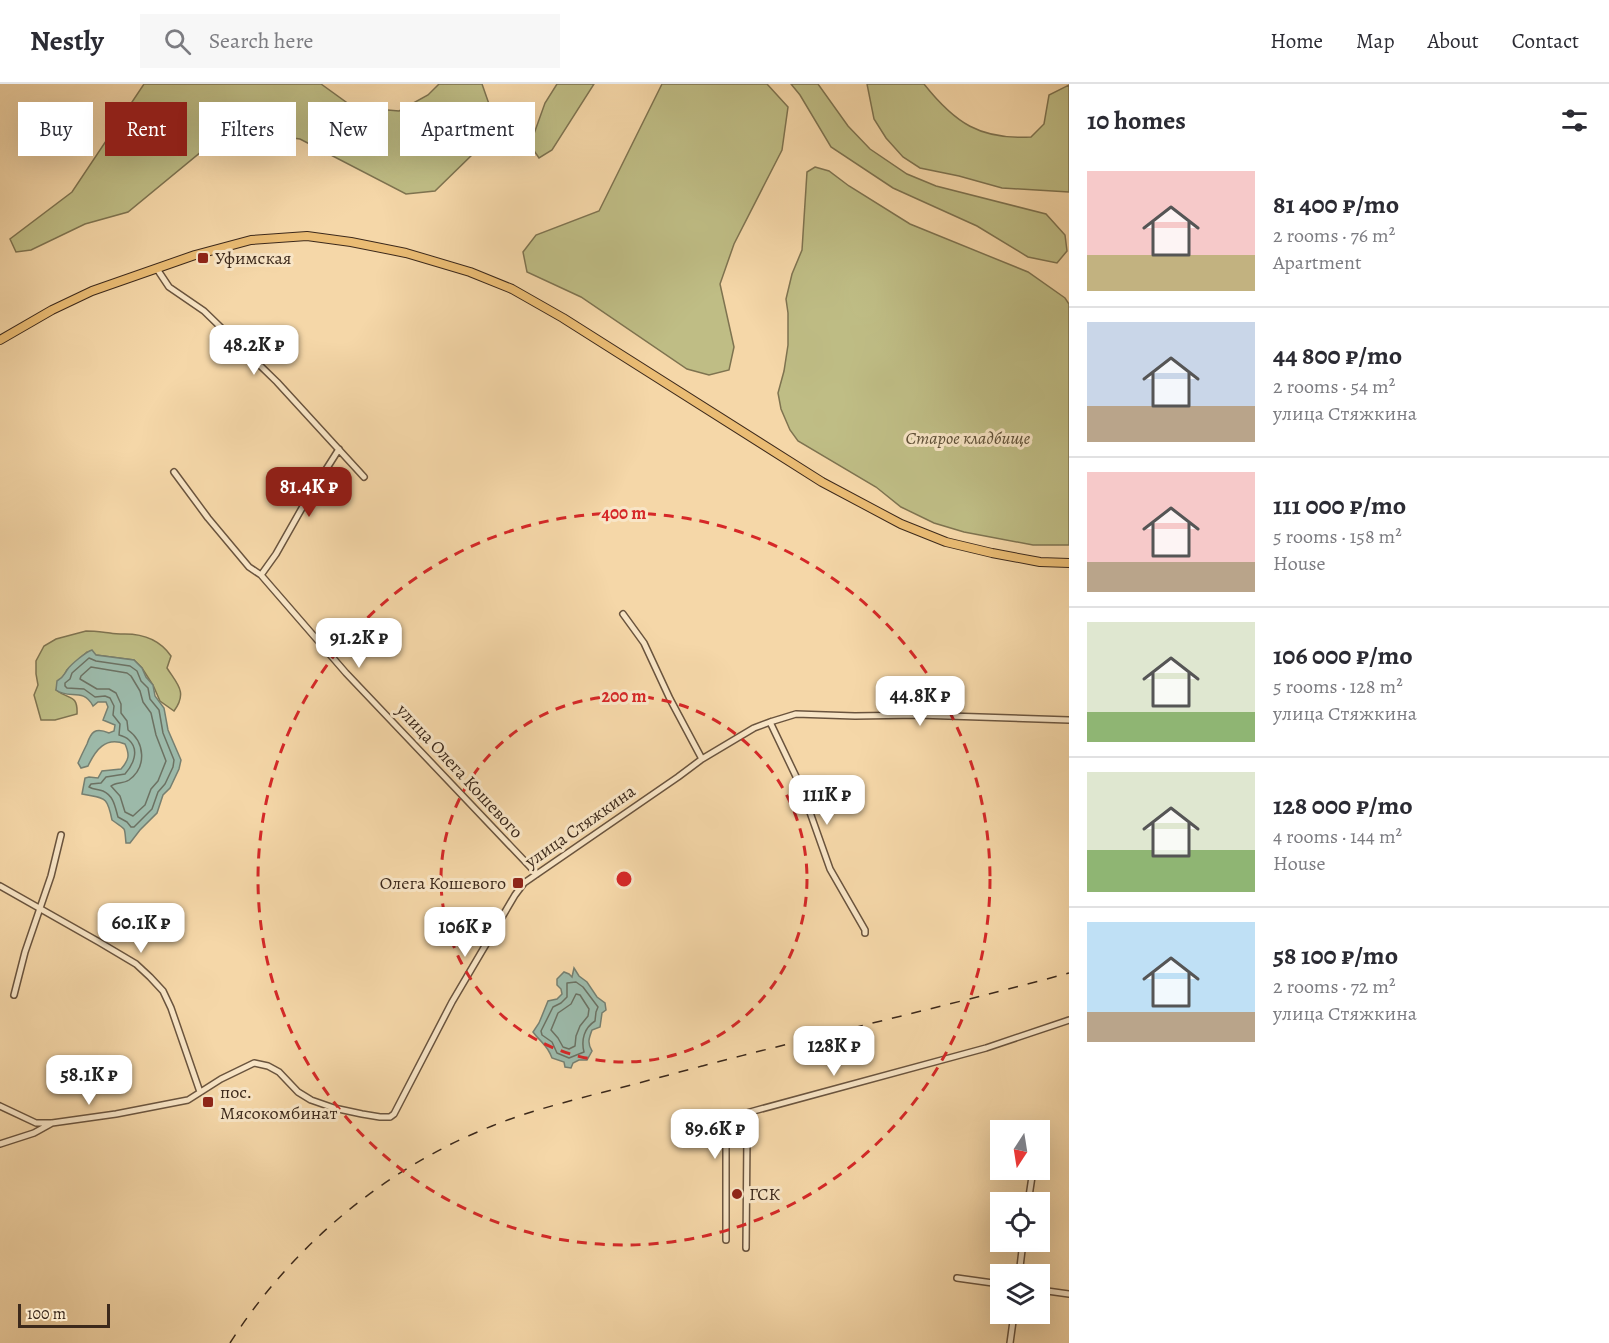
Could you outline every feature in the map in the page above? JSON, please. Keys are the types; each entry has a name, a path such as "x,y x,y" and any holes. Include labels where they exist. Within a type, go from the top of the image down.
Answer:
{"main road":[{"path":"0,340 52,310 92,291 195,255 251,240 307,236 406,253 470,272 512,289 563,318 822,482 901,524 946,542 992,553 1069,563"}],"street":[{"path":"157,269 169,286 204,311 277,382 364,477"},
{"path":"261,575 339,449"},
{"name":"улица Олега Кошевого","path":"174,472 208,518 249,567 261,575 346,673 537,874"},
{"path":"623,614 644,643 702,759"},
{"name":"улица Стяжкина","path":"0,1144 33,1133 52,1123 188,1100 221,1079 254,1063 268,1066 279,1072 298,1092 310,1100 362,1114 390,1116 394,1114 452,1002 524,883 702,759 754,728 796,714 1069,720"},
{"path":"770,722 801,787 830,869 865,933"},
{"path":"14,994 61,835"},
{"path":"0,886 123,956 150,977 163,991 171,1008 200,1092"},
{"path":"726,1240 726,1123 729,1118 986,1048 1069,1020"},
{"path":"0,1106 36,1123 52,1123"},
{"path":"746,1248 747,1135 750,1112"},
{"path":"957,1278 990,1283"},
{"path":"1050,1291 1069,1294"},
{"path":"1010,1343 1013,1324"}],"green space":[{"path":"144,84 321,84 346,102 308,102 308,143 296,138 296,102 199,102 199,154 128,212 85,224 31,250 16,252 10,239 72,192 105,142 105,156 187,156 187,102 132,102"},
{"path":"439,84 482,84 488,102 415,102 428,95"},
{"path":"557,84 594,84 552,150 539,158 535,152 535,131 545,103"},
{"path":"662,84 767,84 788,107 782,150 734,244 720,284 734,347 729,370 709,375 687,369 581,297 527,272 523,252 536,235 599,211"},
{"path":"791,84 818,84 848,126 870,149 907,174 936,186 1046,214 1065,235 1067,251 1057,263 1028,257 977,226 893,188 831,147"},
{"path":"867,84 924,84 935,98 958,119 983,132 1013,137 1031,137 1044,124 1049,95 1069,85 1069,192 1002,188 920,168 903,157 886,138 874,119"},
{"path":"388,110 400,110 400,156 471,156 435,191 406,194 333,156 388,156"},
{"name":"Старое кладбище","path":"815,167 829,171 910,224 1028,272 1065,298 1069,304 1069,545 1033,545 964,532 934,523 901,507 876,487 798,441 790,430 781,409 778,393 788,345 786,299 792,274 802,250 807,172"},
{"path":"86,631 139,635 151,639 167,650 171,656 167,668 181,693 174,711 160,701 153,685 134,660 87,652 67,670 56,690 74,700 77,714 55,720 41,720 34,695 38,685 36,661 44,646 56,639"}],"water":[{"path":"92,650 96,655 134,660 142,668 153,685 155,696 164,708 168,730 181,760 170,788 163,795 157,813 130,843 126,843 124,829 112,820 106,802 100,798 82,794 85,778 98,778 102,771 121,769 128,757 125,744 112,742 106,743 98,750 88,766 81,768 78,763 94,732 114,731 115,725 103,720 108,707 106,702 98,702 93,706 85,697 56,690 57,681"},
{"path":"574,968 597,997 605,1003 606,1010 602,1013 600,1027 592,1030 589,1045 592,1051 587,1060 573,1063 571,1068 565,1067 564,1062 552,1058 533,1032 548,1001 557,999 562,994 557,985 557,979 564,972 572,977"}],"railway":[{"path":"230,1343 282,1274 344,1214 378,1188 453,1143 529,1113 592,1095 1069,973"}],"place":[{"name":"Уфимская","path":"203,258"},
{"name":"Олега Кошевого","path":"518,883"},
{"name":"пос. Мясокомбинат","path":"208,1102"},
{"name":"ГСК","path":"737,1194"}]}
